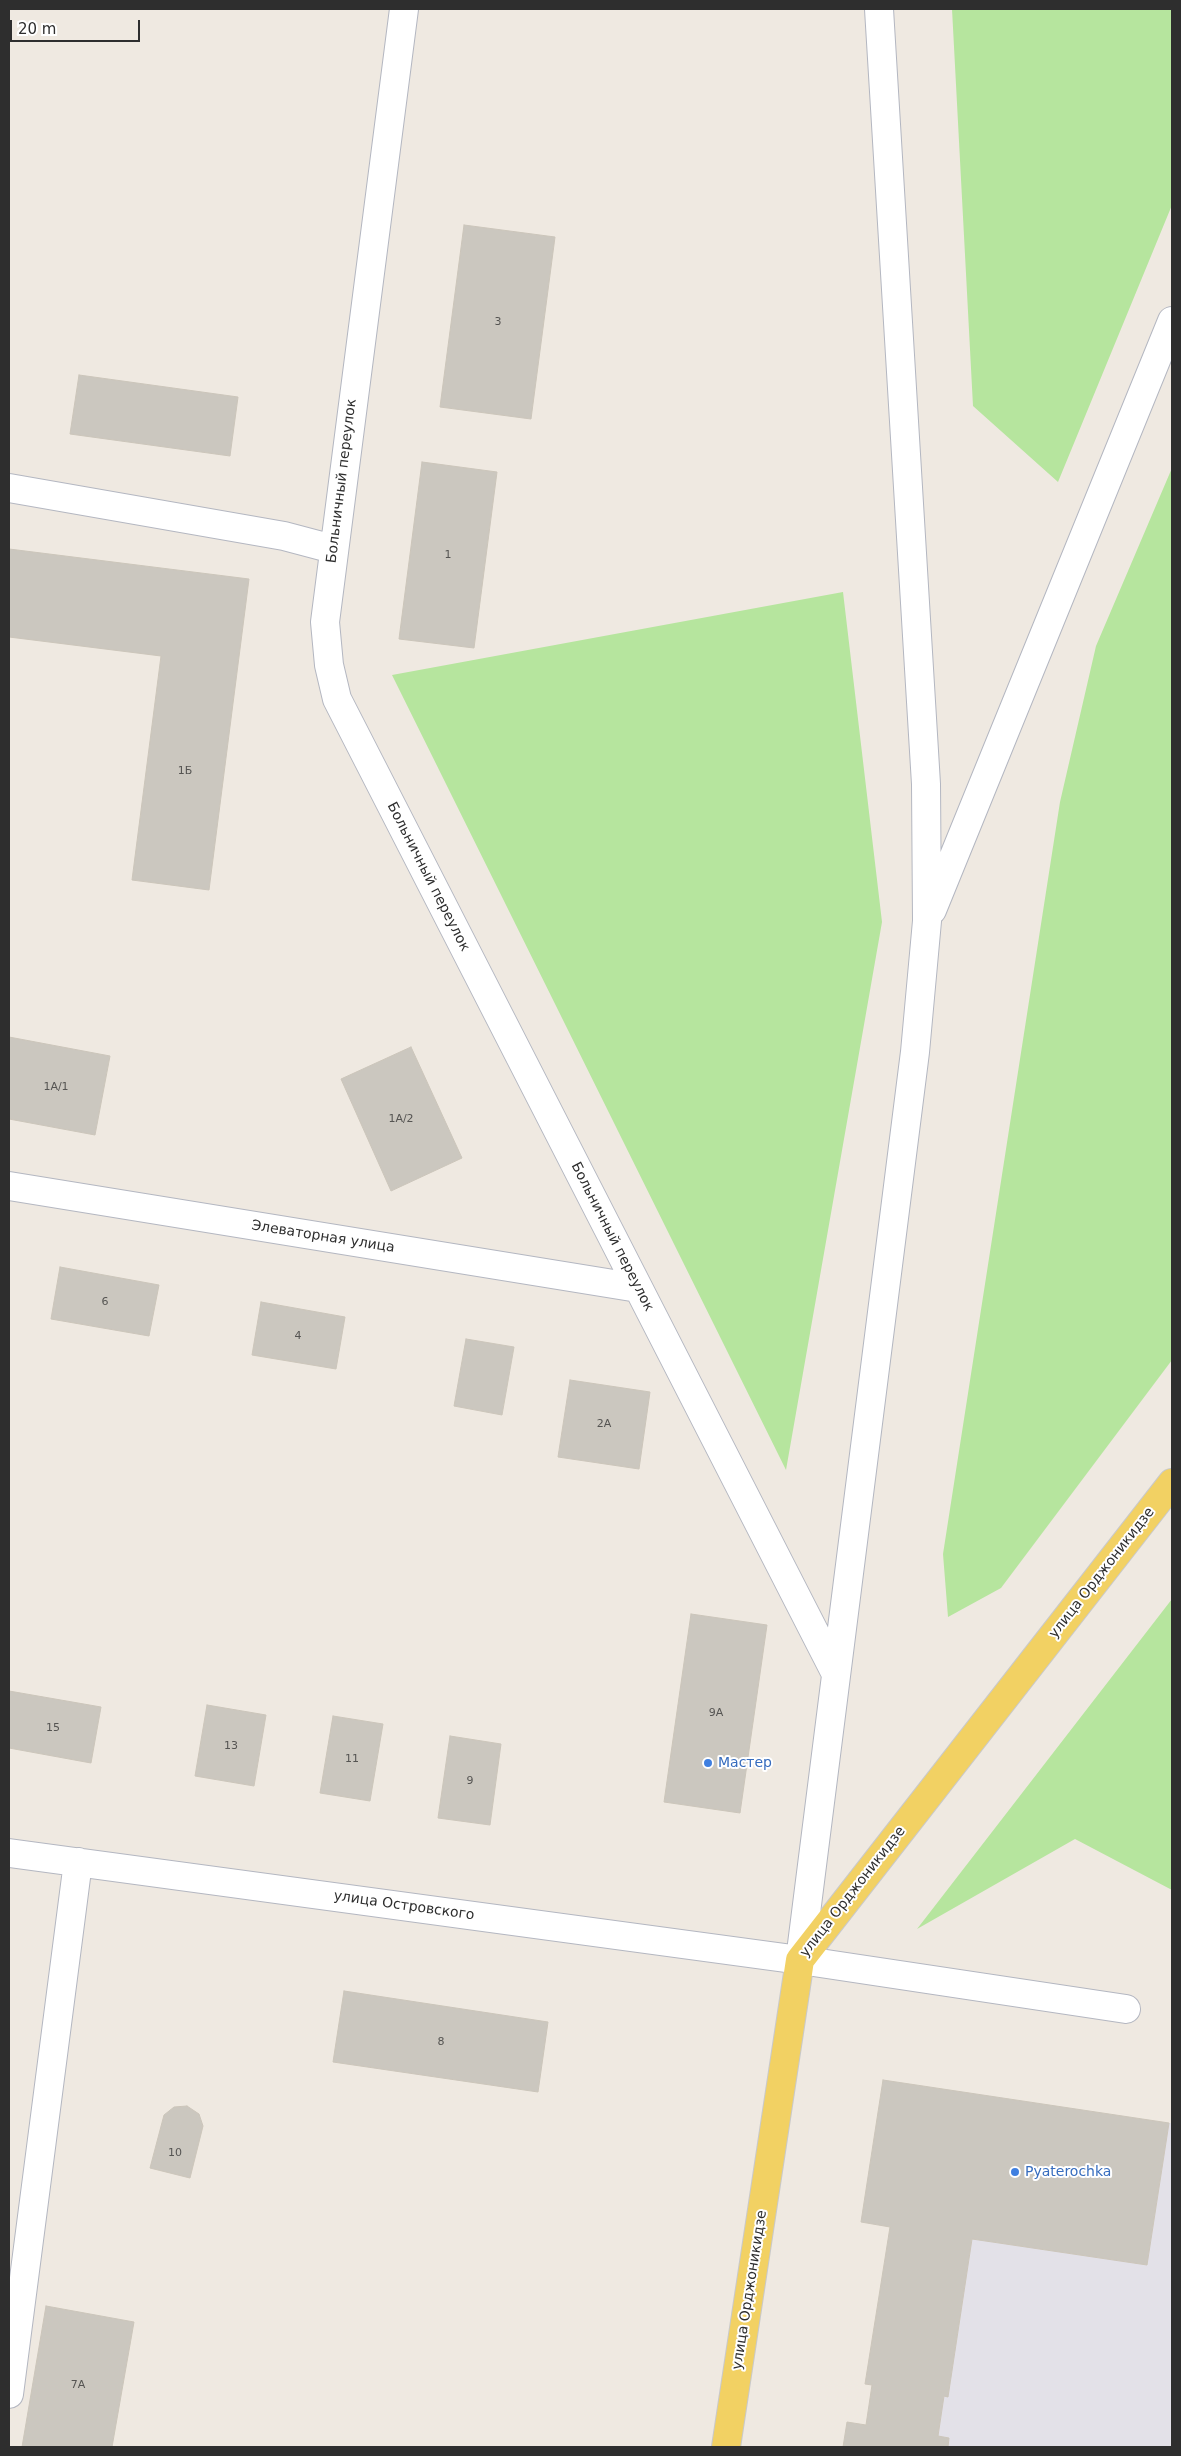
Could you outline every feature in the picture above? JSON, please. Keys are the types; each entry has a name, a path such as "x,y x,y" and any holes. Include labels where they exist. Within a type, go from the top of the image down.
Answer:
{"main road":[{"name":"улица Орджоникидзе","path":"726,2447 800,1960 1172,1483"}],"street":[{"name":"Больничный переулок","path":"404,9 325,622 329,665 337,699 836,1674"},
{"path":"800,1960 915,1052 927,920 926,784 879,9"},
{"path":"927,920 1172,321"},
{"path":"9,488 284,536 333,549"},
{"name":"Элеваторная улица","path":"9,1186 638,1288"},
{"name":"улица Островского","path":"9,1853 800,1960 1126,2008"},
{"path":"9,2394 78,1862"}],"shaded area":[{"path":"1169,2123 1172,2123 1172,2447 948,2447 949,2438 938,2436 944,2396 948,2396 972,2239 1147,2265"}],"green space":[{"path":"952,9 1172,9 1172,205 1058,482 973,406"},
{"path":"1172,468 1172,1360 1001,1588 948,1617 943,1554 1060,802 1096,646"},
{"path":"843,592 882,922 786,1470 392,675"},
{"path":"1172,1599 1172,1890 1075,1839 917,1929"}],"building":[{"path":"464,225 555,237 531,419 440,407"},
{"path":"79,375 238,397 230,456 70,434"},
{"path":"422,462 497,472 474,648 399,639"},
{"path":"9,549 249,579 209,890 132,880 161,656 9,637"},
{"path":"9,1037 110,1056 95,1135 9,1119"},
{"path":"411,1047 462,1158 391,1191 341,1079"},
{"path":"60,1267 159,1285 149,1336 51,1319"},
{"path":"261,1302 345,1317 336,1369 252,1355"},
{"path":"466,1339 514,1347 502,1415 454,1406"},
{"path":"570,1380 650,1392 639,1469 558,1457"},
{"path":"691,1614 767,1625 740,1813 664,1802"},
{"path":"9,1691 101,1707 91,1763 9,1748"},
{"path":"207,1705 266,1715 254,1786 195,1776"},
{"path":"333,1716 383,1724 370,1801 320,1793"},
{"path":"450,1736 501,1744 490,1825 438,1818"},
{"path":"344,1991 548,2022 538,2092 333,2062"},
{"path":"883,2080 1169,2123 1147,2265 972,2239 948,2397 944,2396 938,2436 949,2438 948,2447 843,2447 847,2422 866,2425 872,2385 865,2384 890,2227 861,2222"},
{"path":"187,2106 199,2114 203,2126 190,2178 150,2168 164,2115 174,2107"},
{"path":"46,2306 134,2322 112,2447 22,2447"}],"place":[{"name":"Мастер","path":"708,1763"},
{"name":"Pyaterochka","path":"1015,2172"}]}
